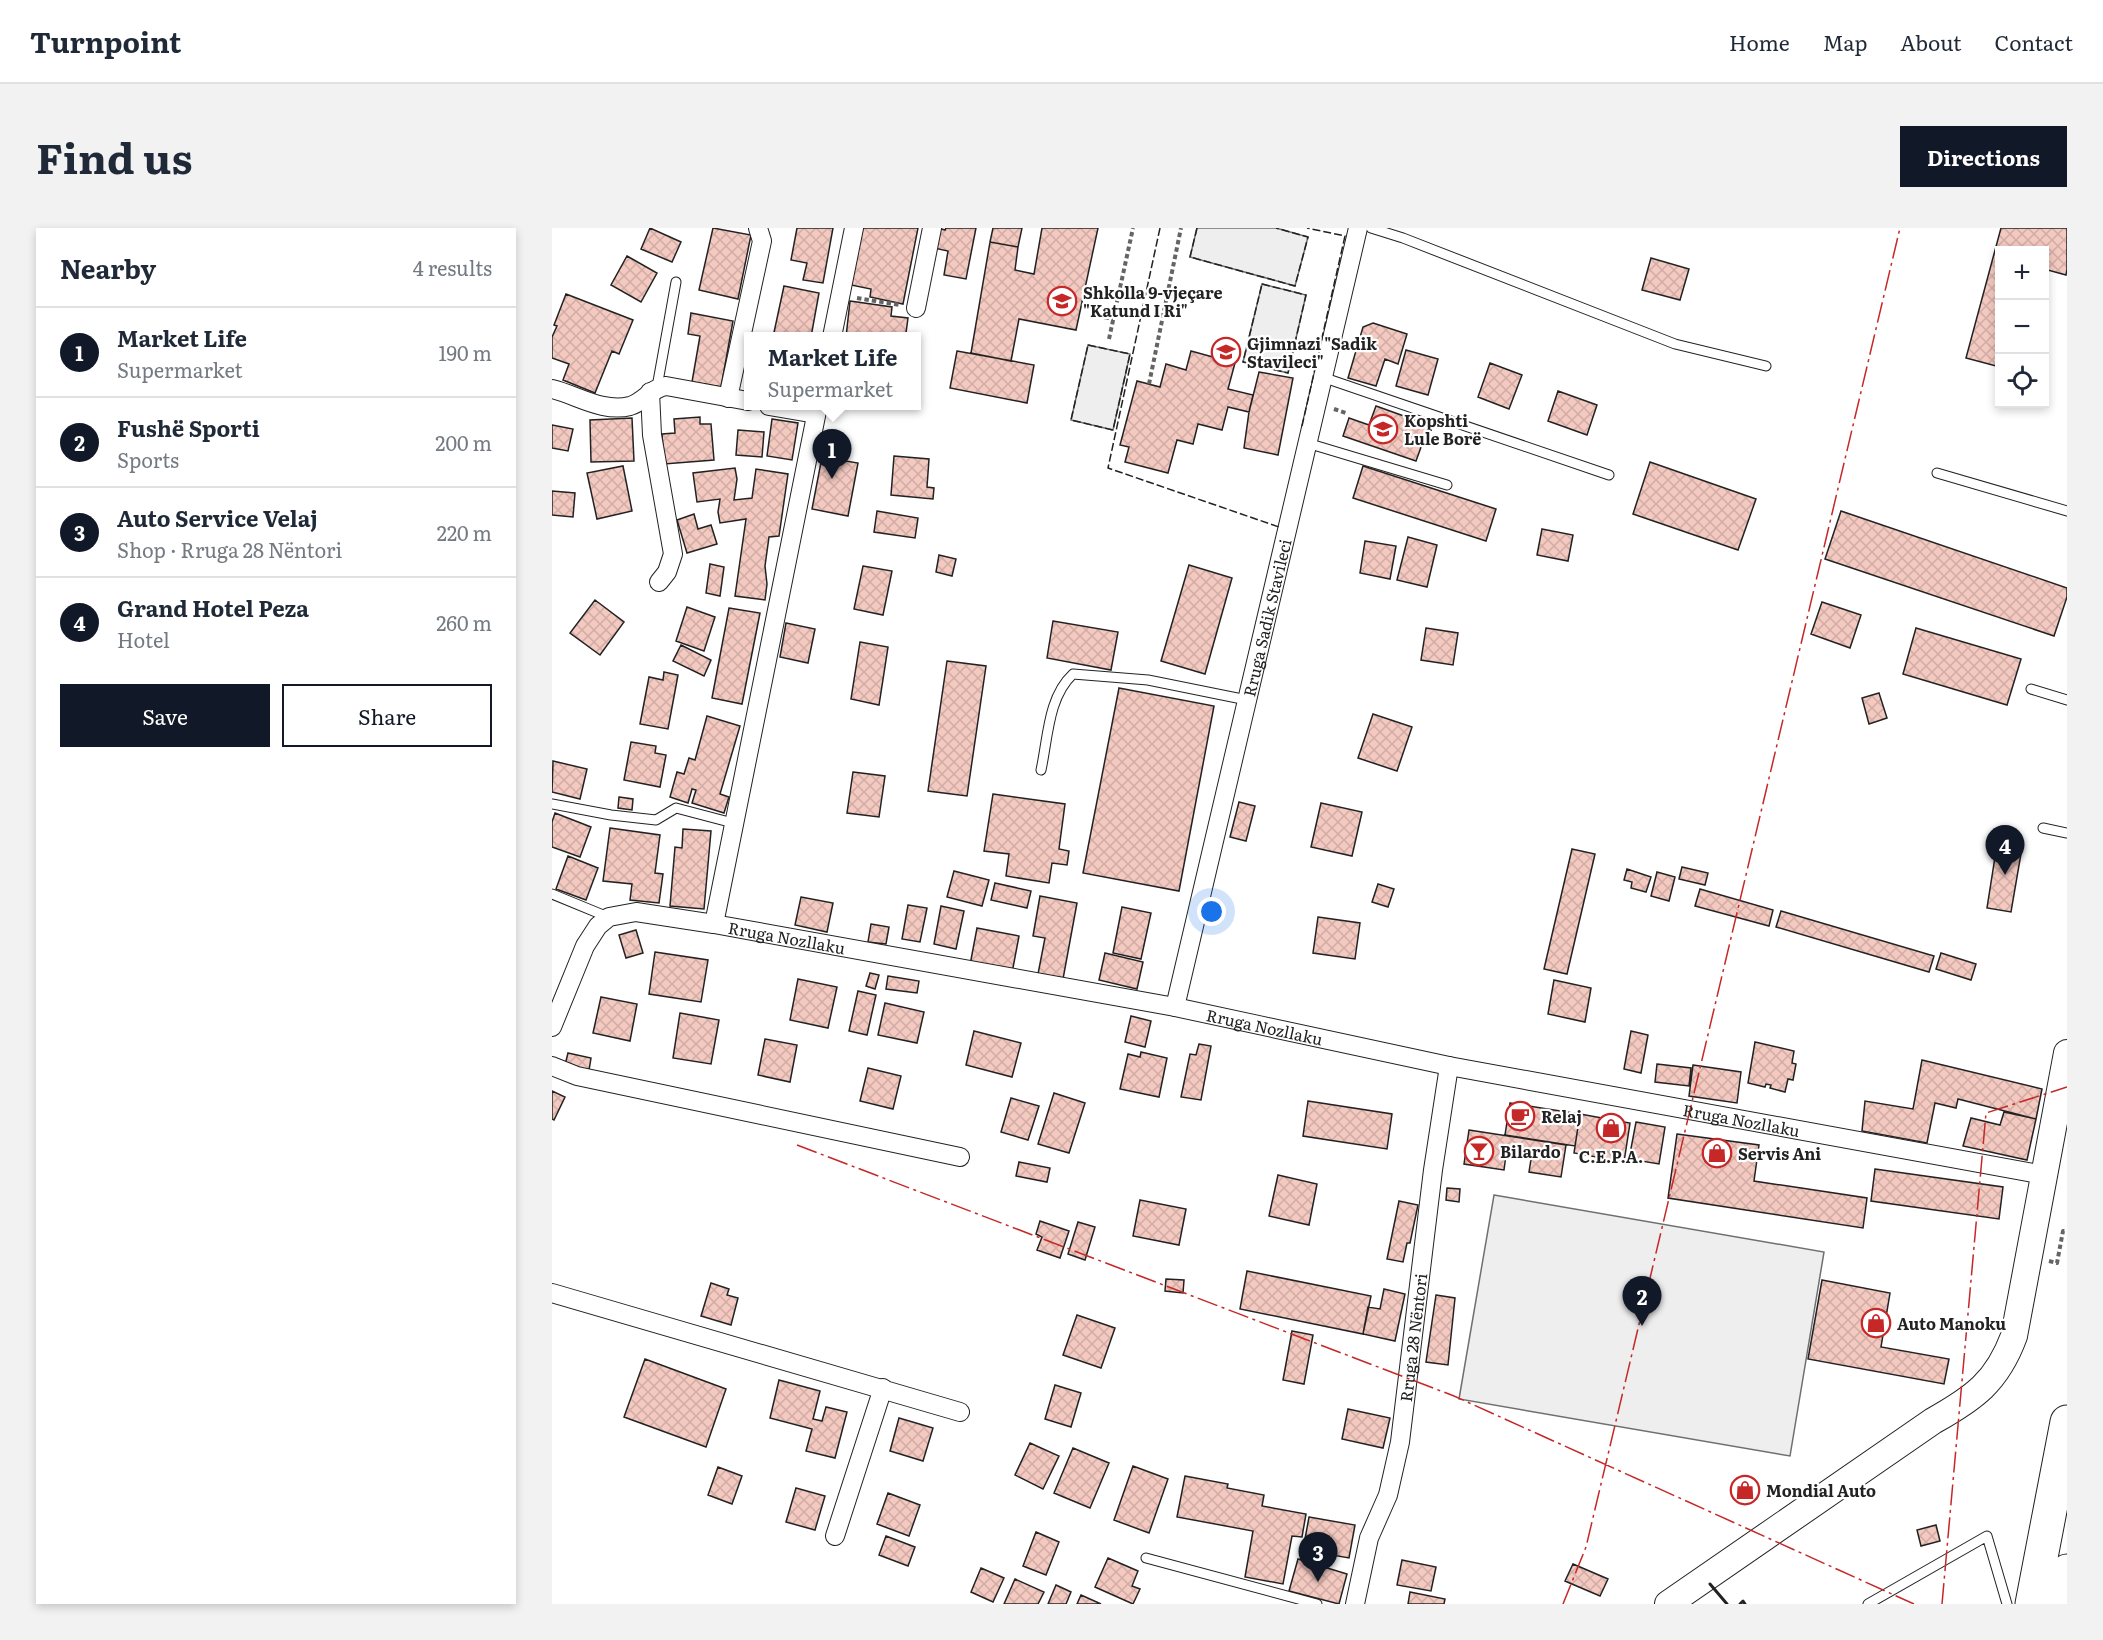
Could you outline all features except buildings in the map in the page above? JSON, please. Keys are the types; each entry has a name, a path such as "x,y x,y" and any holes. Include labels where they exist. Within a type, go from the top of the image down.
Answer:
{"highway":[{"path":"2032,1604 2067,1422"}],"main road":[{"path":"1668,1604 1933,1421 1968,1400 1991,1378 2003,1360 2014,1336 2067,1053"}],"street":[{"path":"728,398 762,241 758,228"},
{"path":"833,332 854,228"},
{"path":"916,308 932,228"},
{"name":"Rruga Sadik Stavileci","path":"1175,1007 1358,228"},
{"path":"552,389 582,400 615,408 632,406 654,389 666,386 744,400"},
{"path":"654,389 652,435 674,554 667,572 659,582"},
{"path":"714,924 817,410"},
{"name":"Rruga Nozllaku","path":"609,917 636,912 714,924 1175,1007 1449,1066 2044,1175"},
{"path":"552,1027 585,946 598,926 609,917"},
{"path":"552,1066 577,1077 960,1156"},
{"name":"Rruga 28 Nëntori","path":"1355,1604 1369,1538 1388,1495 1400,1442 1433,1170 1449,1066"},
{"path":"552,1293 960,1412"},
{"path":"835,1536 883,1388"}],"lane":[{"path":"1371,228 1425,246 1675,344 1766,366"},
{"path":"654,389 676,282"},
{"path":"1322,377 1609,475"},
{"path":"1307,443 1447,485"},
{"path":"1937,473 2067,512"},
{"path":"1041,770 1056,698 1064,682 1073,674 1148,680 1247,700"},
{"path":"2031,689 2067,700"},
{"path":"552,804 611,815 657,820 676,808 733,823"},
{"path":"2043,828 2067,833"},
{"path":"552,894 609,917"},
{"path":"1868,1604 1987,1536 2007,1604"},
{"path":"1146,1558 1317,1604"}],"path":[{"path":"1109,339 1132,228"},
{"path":"1149,384 1181,228"},
{"path":"840,296 916,308"},
{"path":"1090,314 1113,319"},
{"path":"1334,409 1346,413"},
{"path":"2057,1263 2065,1232"}],"shaded area":[{"path":"1197,228 1276,228 1308,237 1295,286 1190,257"},
{"path":"1262,284 1306,295 1288,373 1243,362"},
{"path":"1088,345 1130,354 1113,430 1071,420"},
{"path":"1494,1195 1824,1252 1790,1456 1459,1399"}],"fence":[{"path":"1160,228 1108,468 1279,527 1280,525"},
{"path":"1197,228 1190,257 1295,286 1308,237 1276,228"},
{"path":"1302,426 1345,236 1307,228"},
{"path":"1262,284 1306,295 1288,373 1243,362 1262,284"},
{"path":"1088,345 1130,354 1113,430 1071,420 1088,345"}],"wall":[{"path":"1710,1584 1727,1604"},
{"path":"1740,1604 1743,1601 1745,1604"}],"power":[{"path":"1563,1604 1586,1547 1900,228"},
{"path":"1942,1604 1986,1113 2067,1087"},
{"path":"797,1145 1454,1396 1914,1604"}],"place":[{"name":"Shkolla 9-vjeçare \"Katund I Ri\"","path":"1062,301"},
{"name":"Gjimnazi \"Sadik Stavileci\"","path":"1226,352"},
{"name":"Kopshti Lule Borë","path":"1383,429"},
{"name":"Market Life","path":"832,479"},
{"name":"Grand Hotel Peza","path":"2005,875"},
{"name":"Relaj","path":"1520,1116"},
{"name":"C.E.P.A.","path":"1611,1128"},
{"name":"Bilardo","path":"1479,1151"},
{"name":"Servis Ani","path":"1717,1153"},
{"name":"Auto Manoku","path":"1876,1323"},
{"name":"Fushë Sporti","path":"1642,1326"},
{"name":"Mondial Auto","path":"1745,1490"},
{"name":"Auto Service Velaj","path":"1318,1582"}]}
